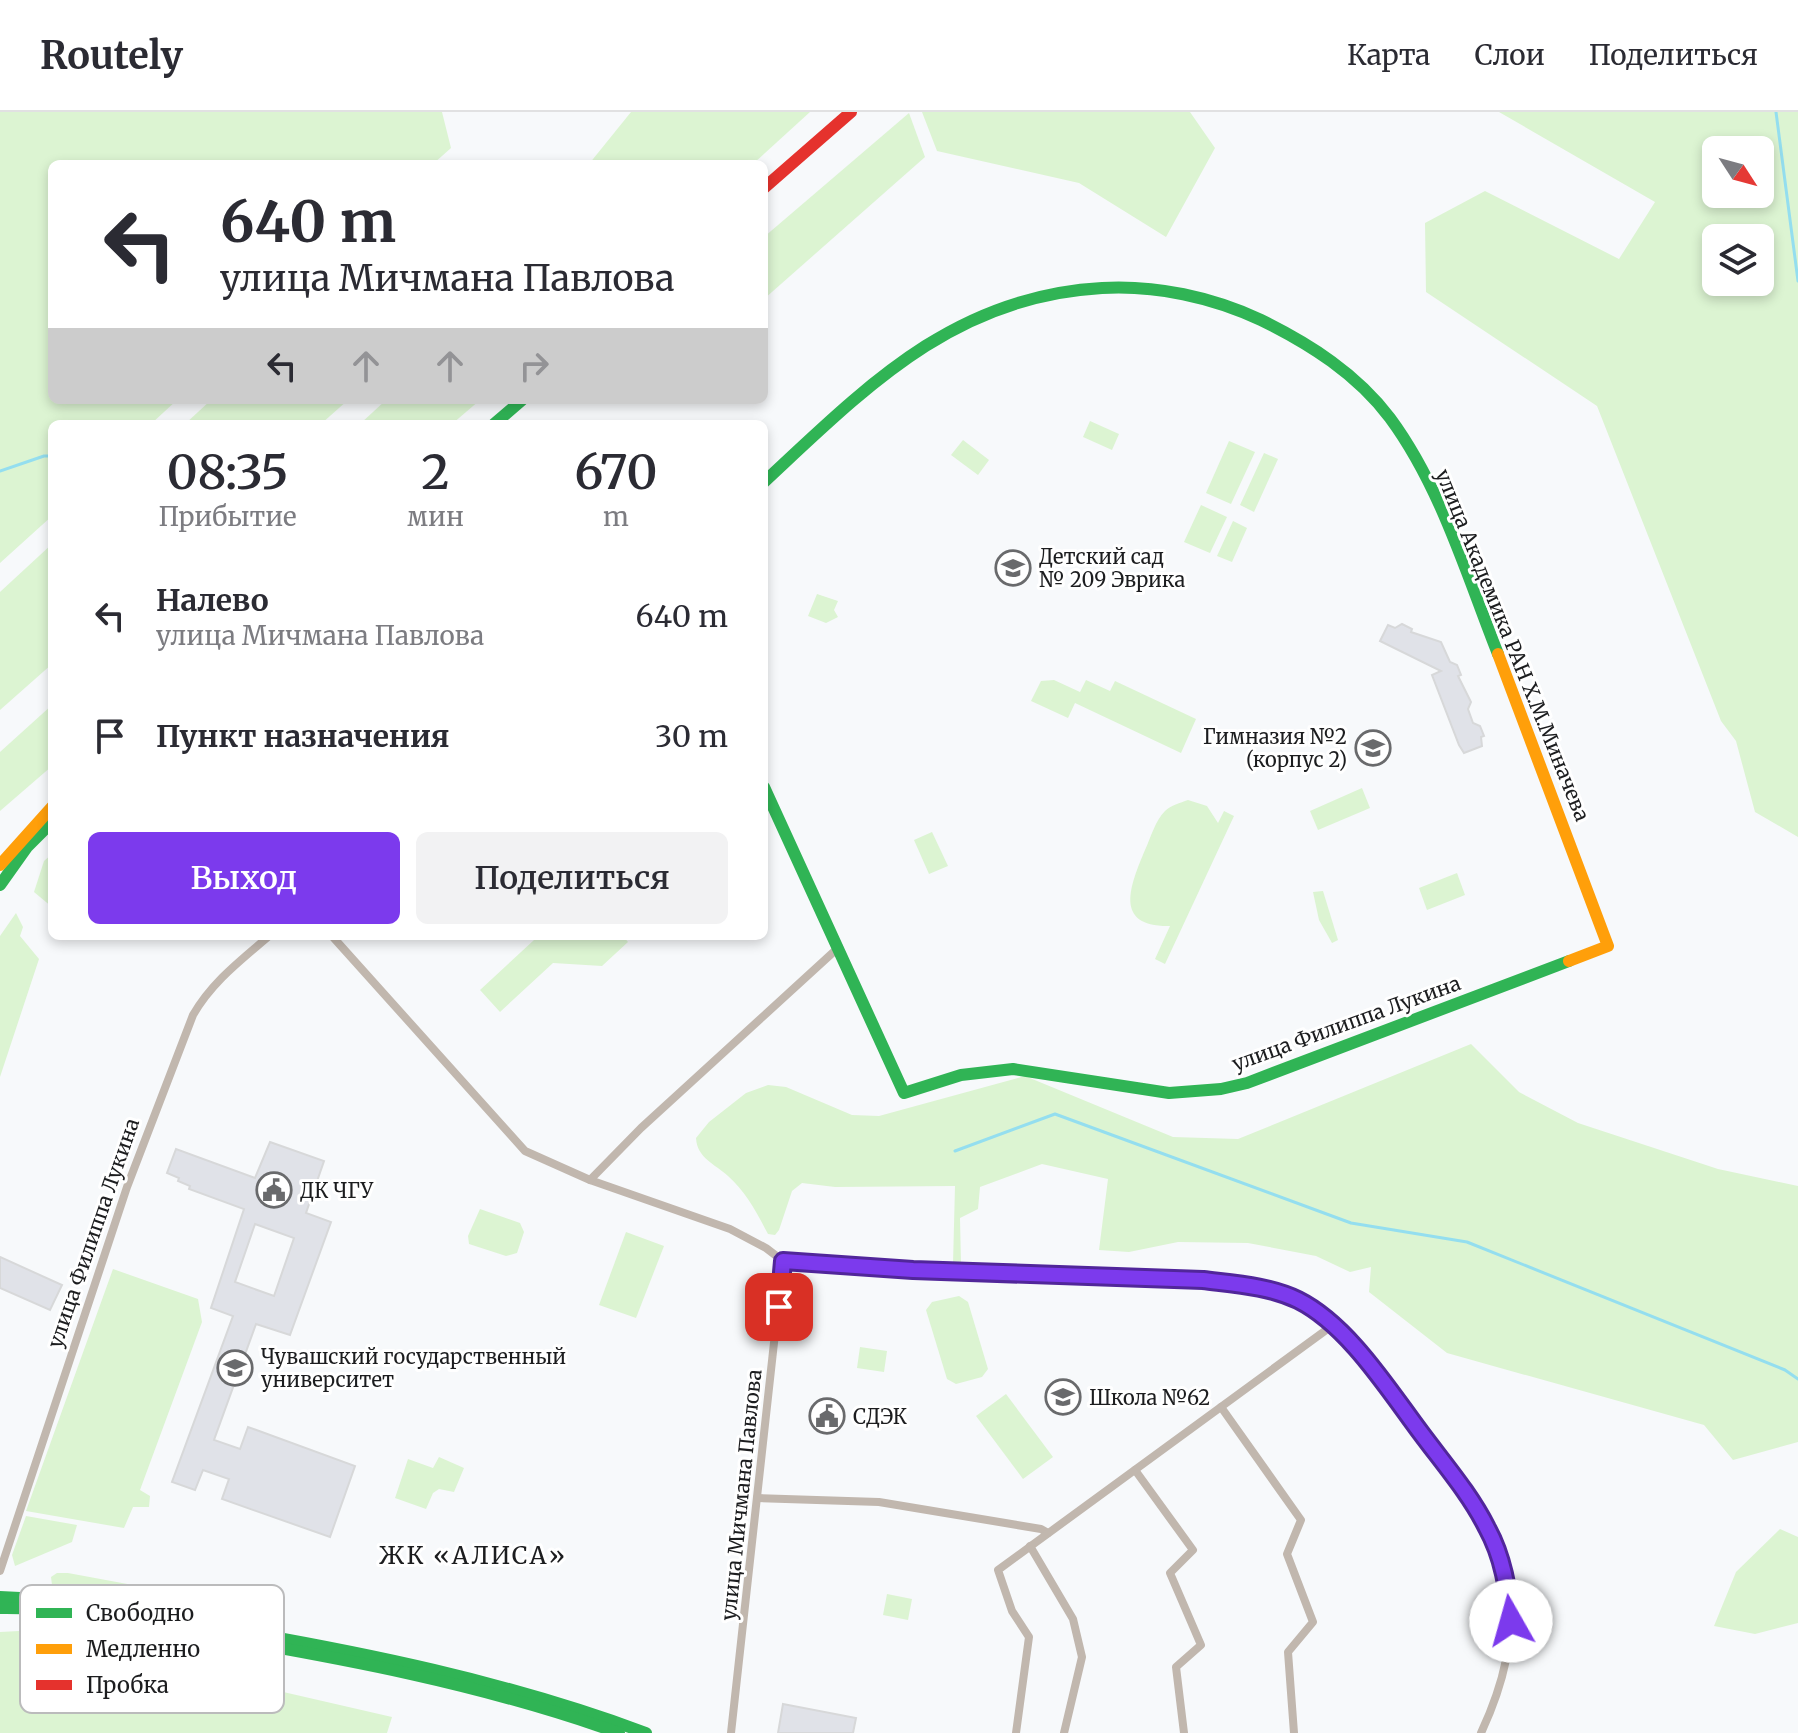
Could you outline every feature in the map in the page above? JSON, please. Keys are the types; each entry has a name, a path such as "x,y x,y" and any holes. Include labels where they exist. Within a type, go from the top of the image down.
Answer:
{"street":[{"path":"768,185 851,112"},
{"name":"улица Академика РАН Х.М.Миначева","path":"768,478 884,372 946,329 989,309 1056,289 1087,286 1144,288 1193,295 1238,310 1303,342 1344,372 1383,409 1435,496 1533,743 1608,946"},
{"path":"499,420 517,404"},
{"name":"улица Филиппа Лукина","path":"768,796 904,1093 961,1075 1013,1069 1126,1087 1194,1093 1247,1083 1608,946"},
{"path":"0,865 48,811"},
{"path":"0,885 27,847 48,826"},
{"name":"улица Филиппа Лукина","path":"0,1571 127,1187 193,1015 205,994 218,980 264,940"},
{"path":"336,940 516,1145 590,1180 730,1229 783,1261 1231,1283 1288,1296 1333,1325 1376,1374 1464,1489 1488,1528 1500,1558 1510,1611 1508,1657 1503,1682 1481,1733"},
{"path":"590,1180 641,1128 839,947"},
{"name":"улица Мичмана Павлова","path":"731,1733 783,1261"},
{"path":"1016,1733 1029,1637 1012,1611 998,1570 1333,1325"},
{"path":"1221,1407 1301,1520 1287,1554 1313,1622 1288,1652 1294,1733"},
{"path":"1135,1470 1193,1550 1170,1573 1201,1645 1176,1667 1184,1733"},
{"path":"757,1498 879,1502 1041,1529 1048,1533"},
{"path":"1030,1546 1073,1619 1082,1657 1064,1733"},
{"path":"0,1597 20,1601"},
{"path":"0,1608 20,1606"},
{"path":"284,1643 403,1664 487,1684 646,1733"},
{"path":"521,1694 619,1733"}],"green space":[{"path":"0,112 442,112 451,148 438,160 48,160 48,404 173,404 155,420 48,420 48,520 0,563"},
{"path":"631,112 810,112 757,160 592,160"},
{"path":"922,112 1190,112 1215,148 1166,237 1079,183 937,151"},
{"path":"1499,112 1798,112 1798,837 1755,812 1736,741 1721,721 1597,406 1426,292 1425,223 1485,191 1619,259 1655,202"},
{"path":"909,113 925,157 768,295 768,234"},
{"path":"207,404 344,404 326,420 189,420"},
{"path":"382,404 475,404 457,420 364,420"},
{"path":"1090,421 1119,434 1112,450 1083,437"},
{"path":"963,440 989,460 978,475 951,455"},
{"path":"1229,441 1255,452 1231,504 1206,493"},
{"path":"1264,453 1278,459 1254,512 1240,505"},
{"path":"1201,505 1227,517 1210,553 1184,542"},
{"path":"1233,521 1247,528 1232,562 1217,556"},
{"path":"48,548 48,668 0,710 0,592"},
{"path":"817,594 838,601 834,610 838,617 826,623 808,616"},
{"path":"1054,680 1080,692 1086,680 1110,691 1115,681 1196,719 1181,753 1075,703 1068,718 1031,701 1041,681"},
{"path":"48,709 48,769 0,811 0,752"},
{"path":"1362,788 1370,808 1318,830 1310,811"},
{"path":"1188,800 1207,806 1218,823 1224,811 1234,816 1165,964 1155,959 1170,926 1140,920 1130,902 1131,890 1158,819 1170,807"},
{"path":"932,832 948,866 929,874 914,840"},
{"path":"48,858 48,904 34,892"},
{"path":"1457,873 1465,895 1427,910 1419,888"},
{"path":"1323,891 1338,940 1332,943 1319,920 1313,892"},
{"path":"16,913 23,927 20,936 39,959 0,1077 0,936"},
{"path":"534,940 628,942 602,966 553,963 500,1012 480,990"},
{"path":"1471,1044 1519,1092 1578,1123 1718,1169 1798,1186 1798,1442 1733,1460 1704,1425 1447,1353 1369,1292 1371,1267 1350,1272 1316,1256 1248,1243 1178,1242 1129,1252 1099,1250 1108,1179 1042,1164 980,1187 978,1209 960,1218 961,1264 953,1264 955,1186 835,1187 802,1183 792,1191 779,1230 775,1235 768,1234 746,1196 703,1156 696,1138 709,1122 746,1093 768,1085 786,1087 852,1115 879,1116 1025,1076 1173,1137 1238,1139"},
{"path":"480,1209 520,1223 524,1232 517,1253 506,1256 469,1244 468,1236"},
{"path":"626,1232 664,1246 636,1318 599,1305"},
{"path":"113,1269 198,1299 202,1322 140,1490 150,1496 149,1507 133,1507 124,1528 26,1511"},
{"path":"959,1296 968,1302 988,1369 982,1377 956,1384 947,1379 926,1310 932,1302"},
{"path":"860,1347 887,1351 884,1372 857,1368"},
{"path":"1006,1394 1053,1457 1023,1479 976,1416"},
{"path":"439,1457 464,1468 454,1492 439,1489 433,1493 426,1509 395,1498 408,1459 433,1468"},
{"path":"26,1516 77,1525 72,1542 15,1566 12,1555"},
{"path":"1780,1529 1798,1537 1798,1623 1755,1634 1714,1626 1736,1572"},
{"path":"57,1573 68,1573 133,1585 52,1585 51,1577"},
{"path":"887,1594 912,1599 908,1620 883,1615"},
{"path":"20,1631 20,1713 284,1713 284,1692 392,1717 387,1733 0,1733 0,1632"}],"building":[{"path":"1402,624 1412,629 1411,632 1441,642 1450,662 1457,665 1461,675 1458,676 1471,702 1468,709 1473,723 1480,726 1484,736 1481,737 1482,746 1464,753 1459,745 1432,675 1441,671 1380,641 1388,625 1395,628"},
{"path":"270,1142 324,1161 306,1213 331,1222 290,1335 256,1324 214,1440 240,1449 248,1427 355,1466 330,1537 222,1499 229,1479 203,1470 195,1490 172,1482 233,1316 211,1308 244,1209 189,1189 190,1186 178,1181 179,1178 167,1173 176,1149 255,1178","holes":["255,1224 294,1238 274,1296 235,1282"]},
{"path":"0,1257 62,1285 50,1310 0,1288"},
{"path":"783,1704 856,1718 853,1733 778,1733"}],"waterway":[{"path":"1776,112 1798,281"},
{"path":"0,471 48,456"},
{"path":"955,1151 1055,1114 1351,1223 1467,1242 1785,1370 1798,1379"}],"traffic: fast":[{"path":"768,478 839,413 916,352 957,328 1001,308 1049,295 1102,288 1143,288 1183,294 1242,312 1297,339 1348,374 1377,402 1408,445 1438,502 1498,654"},
{"path":"499,420 517,404"},
{"path":"768,796 904,1093 961,1075 1013,1069 1169,1093 1221,1089 1247,1083 1569,961"},
{"path":"0,885 27,847 48,826"},
{"path":"0,1597 20,1598"},
{"path":"0,1608 20,1608"},
{"path":"284,1640 487,1683 646,1733"},
{"path":"284,1649 464,1686 619,1733"}],"traffic: slow":[{"path":"1498,654 1608,946 1569,961"},
{"path":"0,865 48,811"}],"traffic: jam":[{"path":"768,185 851,112"}],"place":[{"name":"Детский сад № 209 Эврика","path":"1013,568"},
{"name":"Гимназия №2 (корпус 2)","path":"1373,748"},
{"name":"ДК ЧГУ","path":"274,1190"},
{"name":"Чувашский государственный университет","path":"235,1368"},
{"name":"Школа №62","path":"1063,1397"},
{"name":"СДЭК","path":"827,1416"}],"district":[{"name":"ЖК «АЛИСА»","path":"473,1555"}],"route":[{"path":"779,1307 783,1261 913,1270 1203,1280 1278,1292 1299,1301 1333,1325 1376,1374 1464,1489 1488,1528 1500,1558 1508,1589 1511,1621"}]}
